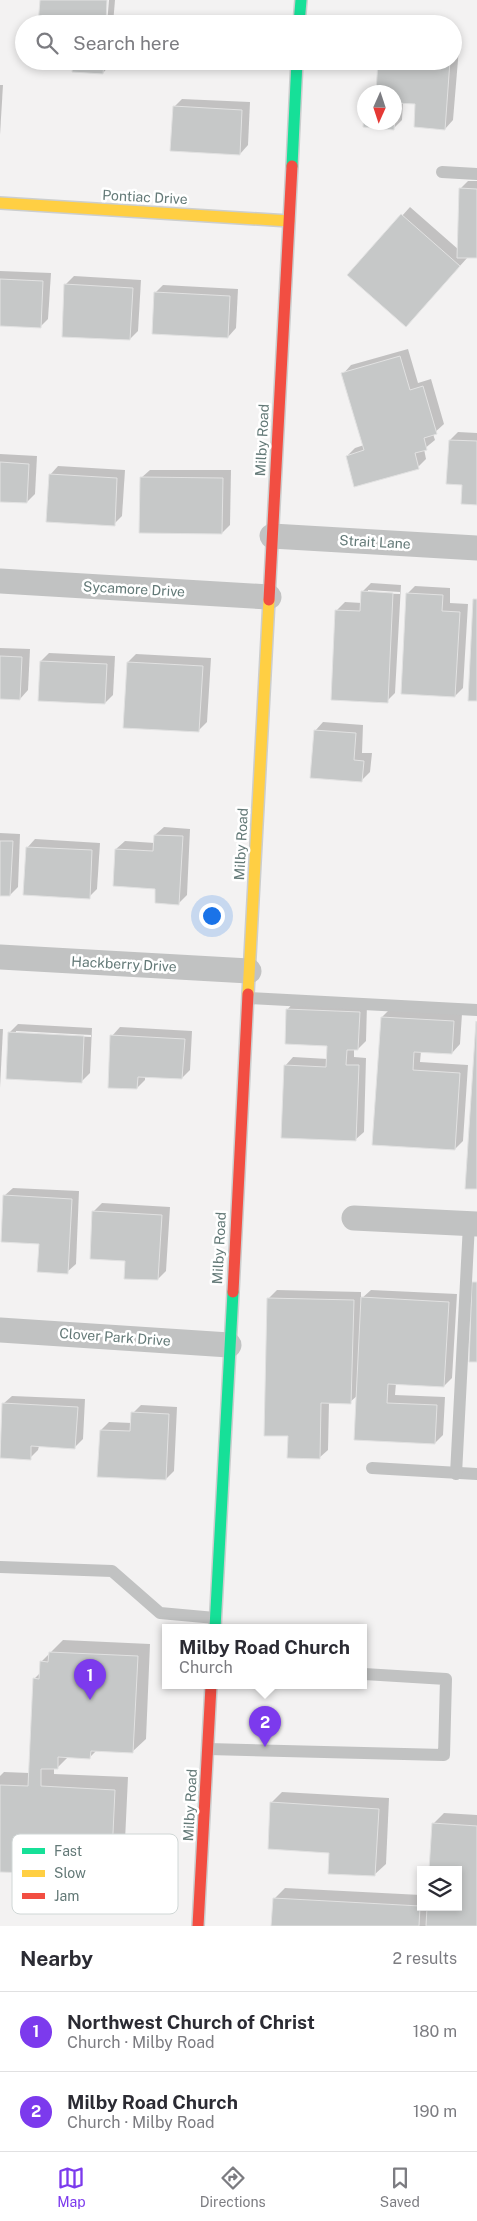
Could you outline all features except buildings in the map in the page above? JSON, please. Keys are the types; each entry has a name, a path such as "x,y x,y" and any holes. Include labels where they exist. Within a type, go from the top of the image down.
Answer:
{"street":[{"path":"300,15 301,0"},
{"name":"Milby Road","path":"215,1623 297,70"},
{"name":"Pontiac Drive","path":"0,203 289,220"},
{"name":"Strait Lane","path":"272,536 477,548"},
{"name":"Sycamore Drive","path":"0,581 269,597"},
{"name":"Hackberry Drive","path":"0,957 249,971"},
{"path":"354,1218 473,1224"},
{"name":"Clover Park Drive","path":"0,1330 229,1345"},
{"name":"Milby Road","path":"198,1926 211,1689"}],"lane":[{"path":"442,172 477,174"},
{"path":"248,998 477,1010"},
{"path":"456,1474 473,1224"},
{"path":"372,1468 477,1474"},
{"path":"0,1567 112,1571 160,1613 215,1623"},
{"path":"208,1750 444,1755 446,1679 367,1674"}],"traffic: fast":[{"path":"300,15 301,0"},
{"path":"292,166 297,70"},
{"path":"215,1624 233,1292"}],"traffic: slow":[{"path":"0,203 289,221"},
{"path":"248,994 269,600"}],"traffic: jam":[{"path":"269,600 292,166"},
{"path":"233,1292 248,994"},
{"path":"198,1926 211,1689"}],"place":[{"name":"Northwest Church of Christ","path":"90,1700"},
{"name":"Milby Road Church","path":"265,1747"}]}
